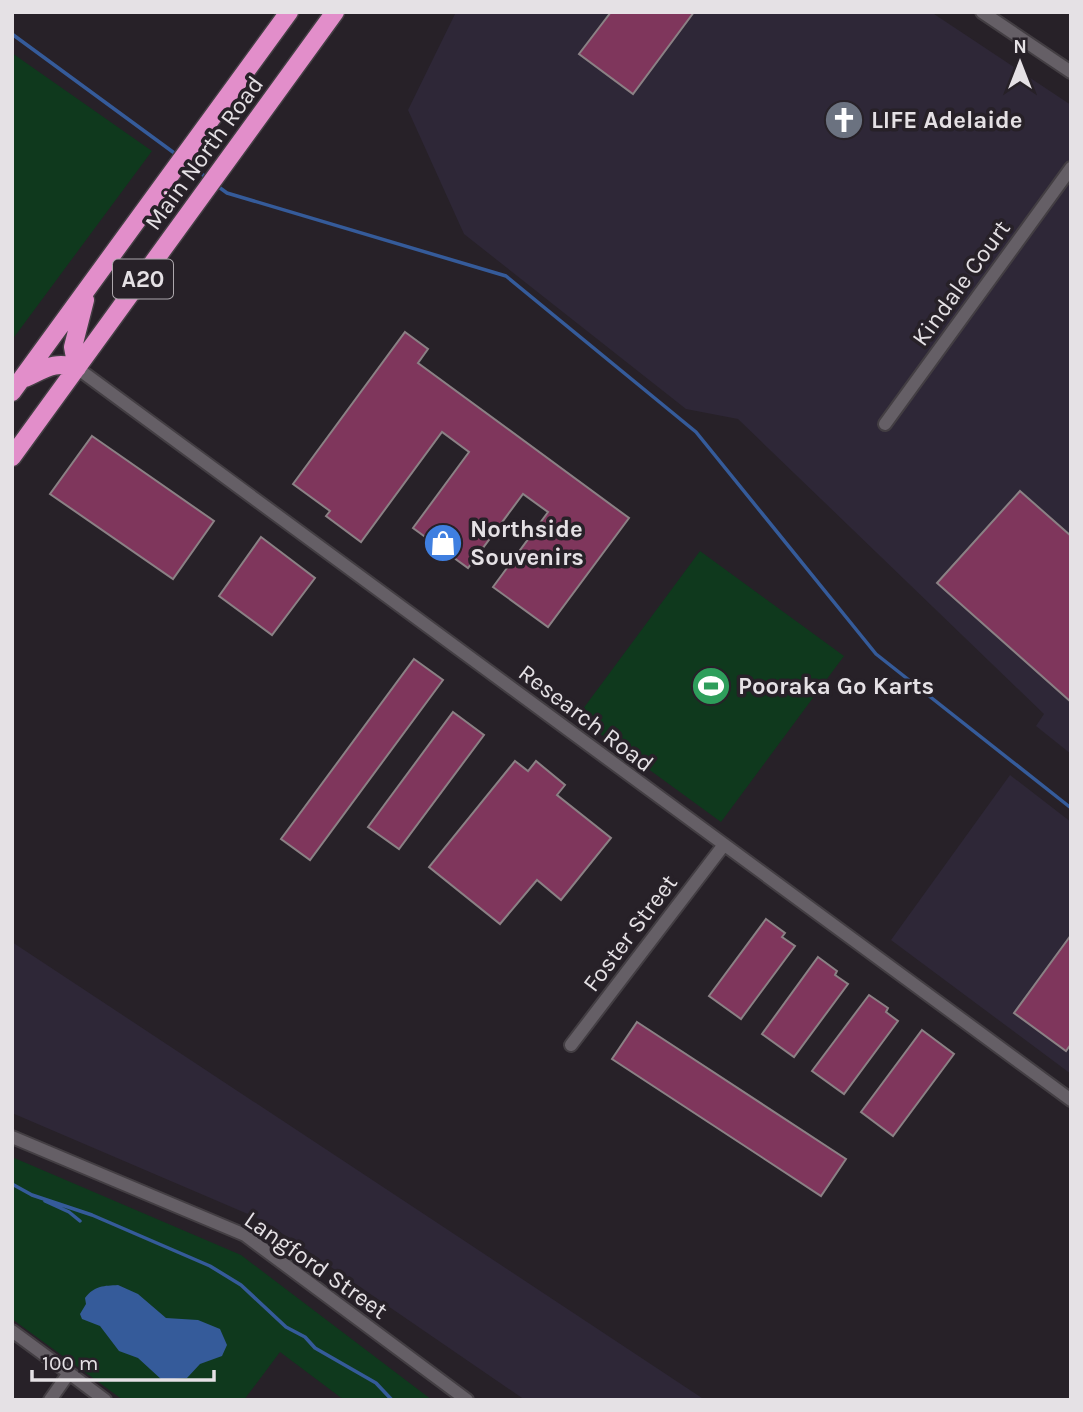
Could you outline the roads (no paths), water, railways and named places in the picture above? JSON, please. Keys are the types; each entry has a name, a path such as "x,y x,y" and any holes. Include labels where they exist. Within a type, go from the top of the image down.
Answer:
{"highway":[{"name":"Main North Road","path":"17,386 289,12"},
{"name":"Main North Road","path":"12,457 335,12"},
{"path":"17,386 57,364 77,368 73,347 88,290"}],"street":[{"path":"984,12 1071,72"},
{"name":"Kindale Court","path":"885,424 1071,167"},
{"name":"Research Road","path":"77,368 1071,1100"},
{"name":"Foster Street","path":"571,1045 723,846"},
{"name":"Langford Street","path":"12,1137 245,1235 467,1400"},
{"path":"12,1331 105,1400"},
{"path":"50,1400 69,1373"}],"water":[{"path":"118,1285 138,1294 166,1318 198,1320 220,1329 227,1345 222,1356 200,1364 187,1378 162,1380 138,1358 119,1351 100,1326 82,1319 80,1314 86,1304 85,1298 92,1291"}],"waterway":[{"path":"12,34 177,155"},
{"path":"186,162 207,178"},
{"path":"216,185 227,193 506,276 696,432 876,654 1071,808"},
{"path":"12,1184 32,1195"},
{"path":"32,1195 92,1215 210,1266 241,1285 286,1327 305,1337 315,1348 376,1383 392,1400"},
{"path":"45,1201 69,1212 80,1221"}],"place":[{"name":"LIFE Adelaide","path":"844,120"},
{"name":"Northside Souvenirs","path":"443,543"},
{"name":"Pooraka Go Karts","path":"711,686"}]}
